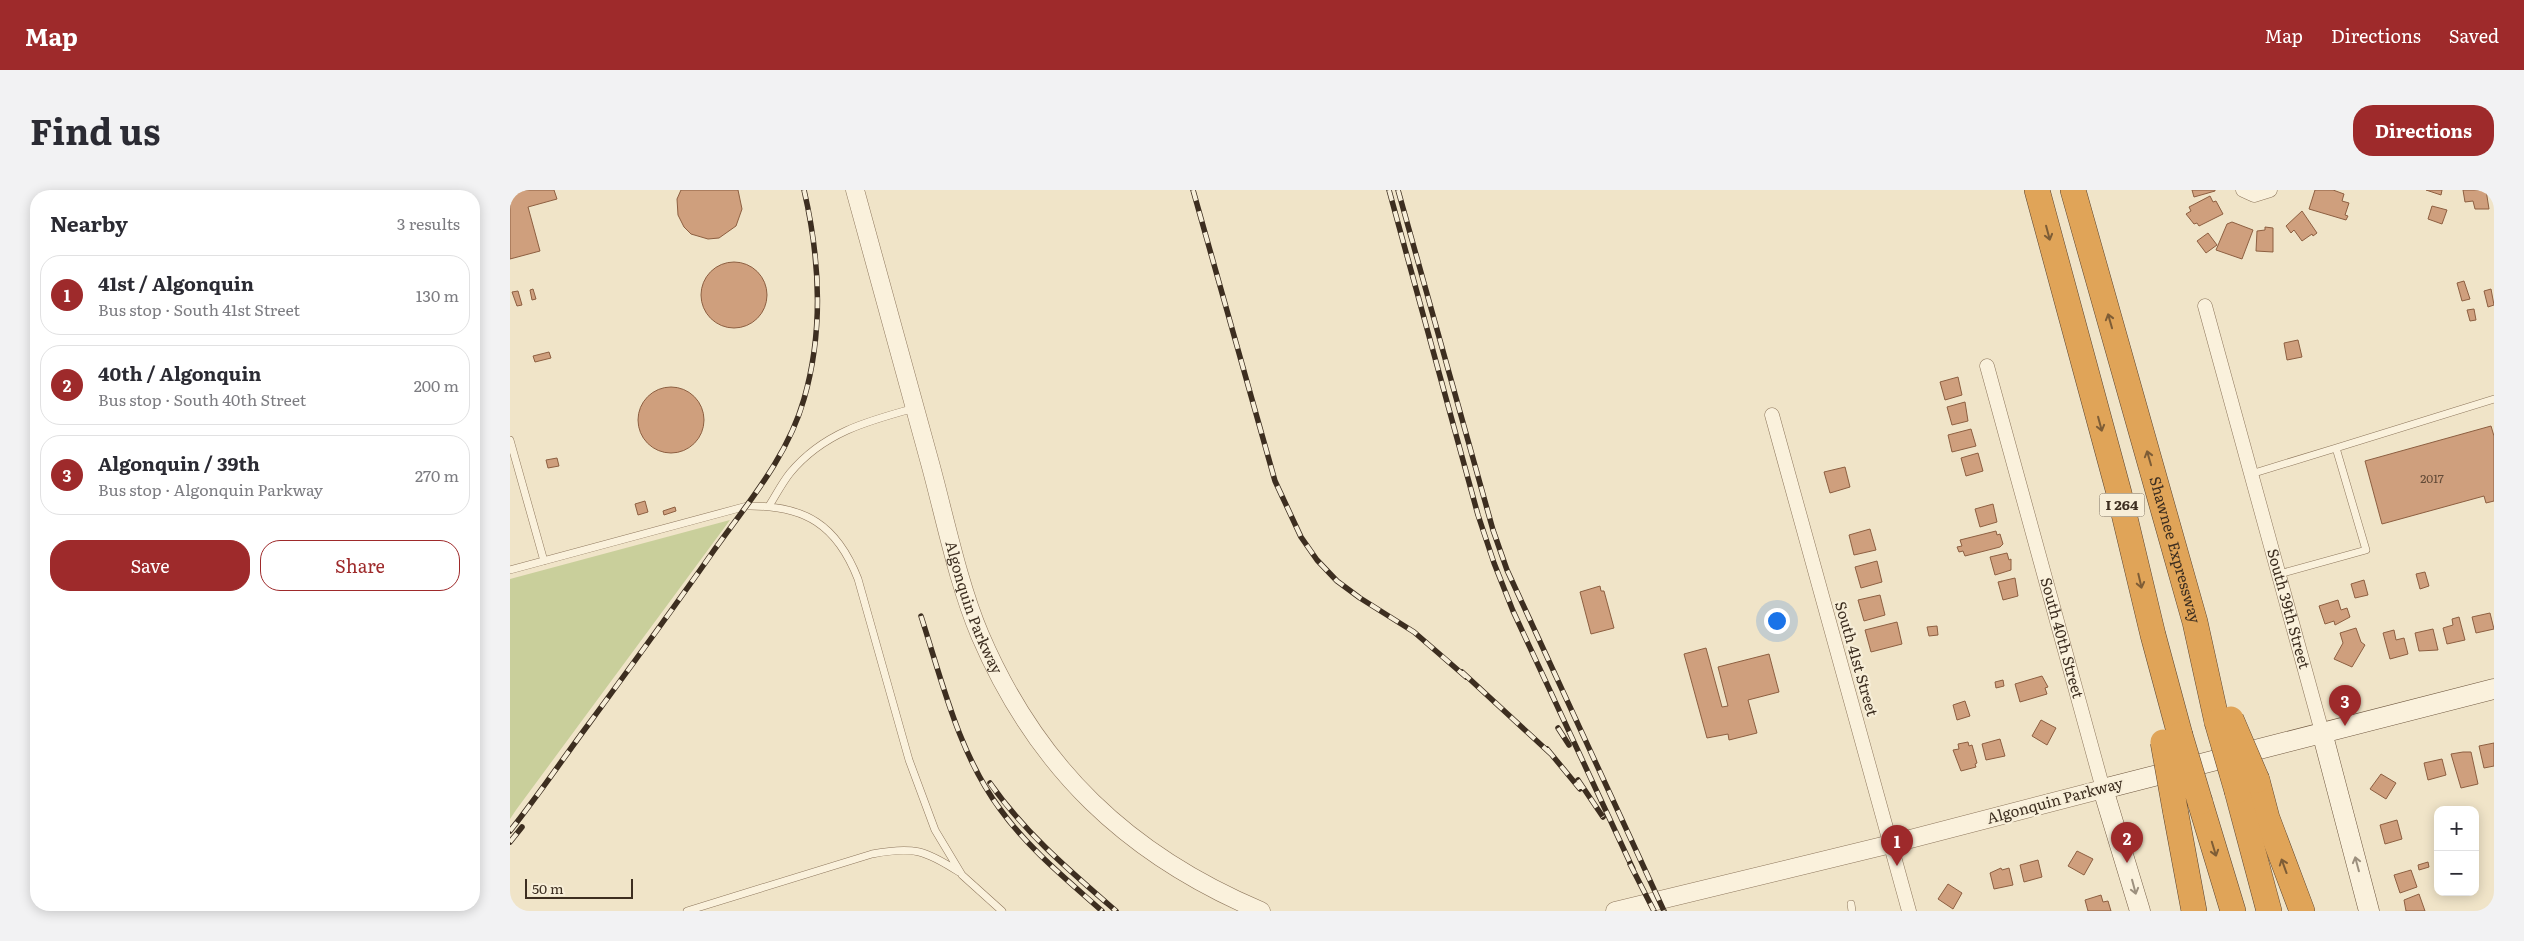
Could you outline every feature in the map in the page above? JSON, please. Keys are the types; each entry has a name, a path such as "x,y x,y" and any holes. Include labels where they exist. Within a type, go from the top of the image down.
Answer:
{"highway":[{"name":"I 264","path":"2037,190 2119,493 2153,635 2171,738"},
{"name":"Shawnee Expressway","path":"2073,190 2195,622 2224,720 2247,786 2269,911"},
{"path":"2171,738 2200,802 2233,911"},
{"path":"2171,738 2175,809 2194,911"},
{"path":"2247,786 2267,818 2302,911"}],"main road":[{"name":"Algonquin Parkway","path":"2103,789 2494,689"},
{"name":"South 39th Street","path":"2322,732 2369,911"},
{"name":"South 40th Street","path":"2103,789 2140,911"}],"street":[{"path":"2243,190 2254,195 2270,190"},
{"name":"Algonquin Parkway","path":"859,191 915,408 971,611 1011,699 1031,730 1059,767 1093,804 1133,839 1172,867 1210,888 1262,911"},
{"name":"South 39th Street","path":"2205,306 2322,732"},
{"name":"South 40th Street","path":"1987,366 2103,789"},
{"name":"South 41st Street","path":"1772,415 1909,911"},
{"name":"Algonquin Parkway","path":"1615,911 1891,844 2103,789"}],"lane":[{"path":"2251,474 2494,399"},
{"path":"769,506 791,472 827,440 849,428 915,408"},
{"path":"510,440 544,561"},
{"path":"2279,574 2366,550 2336,448"},
{"path":"510,570 747,506 769,506 789,510 820,524 835,535 849,556 858,579 910,760 927,811 935,830 962,875"},
{"path":"687,911 872,854 891,850 916,850 933,855 962,875 1002,911"}],"green space":[{"path":"730,520 516,810 510,819 510,579"}],"building":[{"path":"510,190 554,190 557,199 528,207 540,251 510,259"},
{"path":"681,190 738,190 742,209 736,226 719,238 708,239 691,234 684,227 678,215 677,199"},
{"path":"2192,190 2215,190 2215,191 2194,197"},
{"path":"2315,190 2333,190 2344,194 2342,201 2349,203 2345,215 2348,216 2346,220 2309,209"},
{"path":"2426,190 2442,190 2441,195"},
{"path":"2463,190 2486,190 2489,209 2475,209 2473,201 2465,202"},
{"path":"2210,196 2213,202 2216,201 2223,214 2199,226 2197,223 2194,224 2186,214 2191,211 2189,207"},
{"path":"2432,206 2447,210 2442,224 2428,219"},
{"path":"2302,211 2317,233 2302,241 2294,230 2291,233 2286,226"},
{"path":"2232,222 2253,230 2242,259 2216,250 2227,224"},
{"path":"2265,227 2273,228 2273,252 2256,251 2257,231 2265,230"},
{"path":"2208,233 2217,245 2206,253 2197,241"},
{"path":"734,262 747,265 757,272 764,282 767,295 764,308 757,318 747,325 734,328 721,325 711,318 704,308 701,295 704,282 711,272 721,265"},
{"path":"2464,281 2470,299 2462,301 2457,283"},
{"path":"533,289 536,299 532,300 530,290"},
{"path":"2491,289 2494,305 2488,307 2484,291"},
{"path":"518,291 522,305 517,306 512,292"},
{"path":"2474,309 2476,320 2470,321 2467,310"},
{"path":"2298,340 2302,357 2287,360 2284,343"},
{"path":"549,352 551,358 535,362 533,356"},
{"path":"1958,377 1962,395 1945,400 1940,382"},
{"path":"671,387 684,389 694,397 702,407 704,420 702,433 694,443 684,451 671,453 658,451 648,443 640,433 638,420 640,407 648,397 658,389"},
{"path":"1965,402 1968,421 1952,425 1947,407"},
{"path":"2491,426 2494,436 2494,501 2486,503 2484,496 2382,524 2365,461"},
{"path":"1971,429 1976,446 1952,452 1948,435"},
{"path":"1978,453 1983,471 1966,476 1961,458"},
{"path":"557,458 559,466 548,468 546,460"},
{"path":"1845,467 1850,487 1830,493 1824,472"},
{"path":"645,501 648,512 638,515 635,504"},
{"path":"1993,504 1997,522 1980,527 1975,509"},
{"path":"675,507 676,511 664,515 663,511"},
{"path":"1870,529 1876,550 1854,555 1849,535"},
{"path":"1996,531 1997,535 2000,534 2003,544 2000,547 1965,556 1963,551 1959,552 1957,547 1962,546 1960,540"},
{"path":"2007,553 2009,560 2011,559 2011,570 1995,575 1990,557"},
{"path":"1877,561 1882,582 1861,588 1855,567"},
{"path":"2425,572 2429,586 2420,589 2416,574"},
{"path":"2015,578 2018,596 2003,600 1998,582"},
{"path":"2364,580 2368,595 2355,598 2351,584"},
{"path":"1600,586 1601,591 1604,591 1614,628 1591,634 1580,592"},
{"path":"1880,595 1885,615 1864,621 1858,600"},
{"path":"2338,600 2341,610 2347,608 2350,617 2335,625 2334,621 2325,624 2319,606"},
{"path":"2490,613 2494,629 2476,633 2472,617"},
{"path":"2459,617 2465,640 2447,644 2443,628 2453,625 2452,619"},
{"path":"1897,622 1902,644 1871,652 1865,630"},
{"path":"1937,626 1938,635 1929,636 1927,627"},
{"path":"2356,628 2361,642 2365,645 2352,667 2334,659 2343,643 2340,633"},
{"path":"2433,629 2438,650 2419,651 2415,633"},
{"path":"2394,630 2396,640 2404,638 2408,654 2390,659 2383,633"},
{"path":"1706,648 1722,707 1728,706 1718,667 1769,654 1779,692 1748,700 1757,733 1729,740 1728,734 1707,738 1684,654"},
{"path":"2042,676 2048,687 2045,688 2047,694 2020,702 2015,684"},
{"path":"2003,680 2004,686 1996,688 1995,682"},
{"path":"1965,701 1970,716 1957,720 1953,705"},
{"path":"2041,720 2056,728 2047,745 2032,736"},
{"path":"2000,739 2005,756 1986,760 1982,744"},
{"path":"1968,742 1969,746 1972,745 1977,763 1975,764 1976,767 1961,771 1953,750 1959,749 1958,744"},
{"path":"2494,743 2494,766 2484,768 2479,746"},
{"path":"2471,752 2478,784 2461,788 2451,754"},
{"path":"2442,759 2446,775 2428,780 2424,763"},
{"path":"2381,774 2396,783 2386,799 2370,789"},
{"path":"2397,820 2402,839 2385,844 2380,825"},
{"path":"2077,851 2093,859 2084,875 2068,866"},
{"path":"2038,860 2042,877 2024,882 2020,865"},
{"path":"2428,862 2429,867 2419,870 2418,865"},
{"path":"2001,868 2002,870 2009,868 2013,885 1994,889 1990,873"},
{"path":"2411,870 2417,887 2400,893 2394,875"},
{"path":"1948,884 1962,893 1953,909 1938,899"},
{"path":"2419,894 2425,911 2406,911 2404,900"},
{"path":"2101,895 2103,902 2108,901 2111,911 2088,911 2085,900"}],"railway":[{"path":"510,831 751,500 776,462 797,421 804,399 815,347 818,294 814,242 804,190"},
{"path":"1193,190 1275,481 1301,537 1317,560 1337,581 1414,632 1466,677"},
{"path":"1389,190 1478,515 1494,563 1513,611 1633,869"},
{"path":"1398,190 1493,530 1507,570 1664,911"},
{"path":"921,616 953,716 973,765 986,788 1023,837 1048,863 1102,911"},
{"path":"1462,672 1551,754"},
{"path":"1558,728 1569,745"},
{"path":"1547,749 1580,789"},
{"path":"1578,780 1603,817"},
{"path":"990,783 1033,835 1116,911"},
{"path":"510,842 522,827"},
{"path":"1630,864 1654,911"}],"place":[{"name":"Algonquin / 39th","path":"2345,726"},
{"name":"40th / Algonquin","path":"2127,863"},
{"name":"41st / Algonquin","path":"1897,866"}]}
